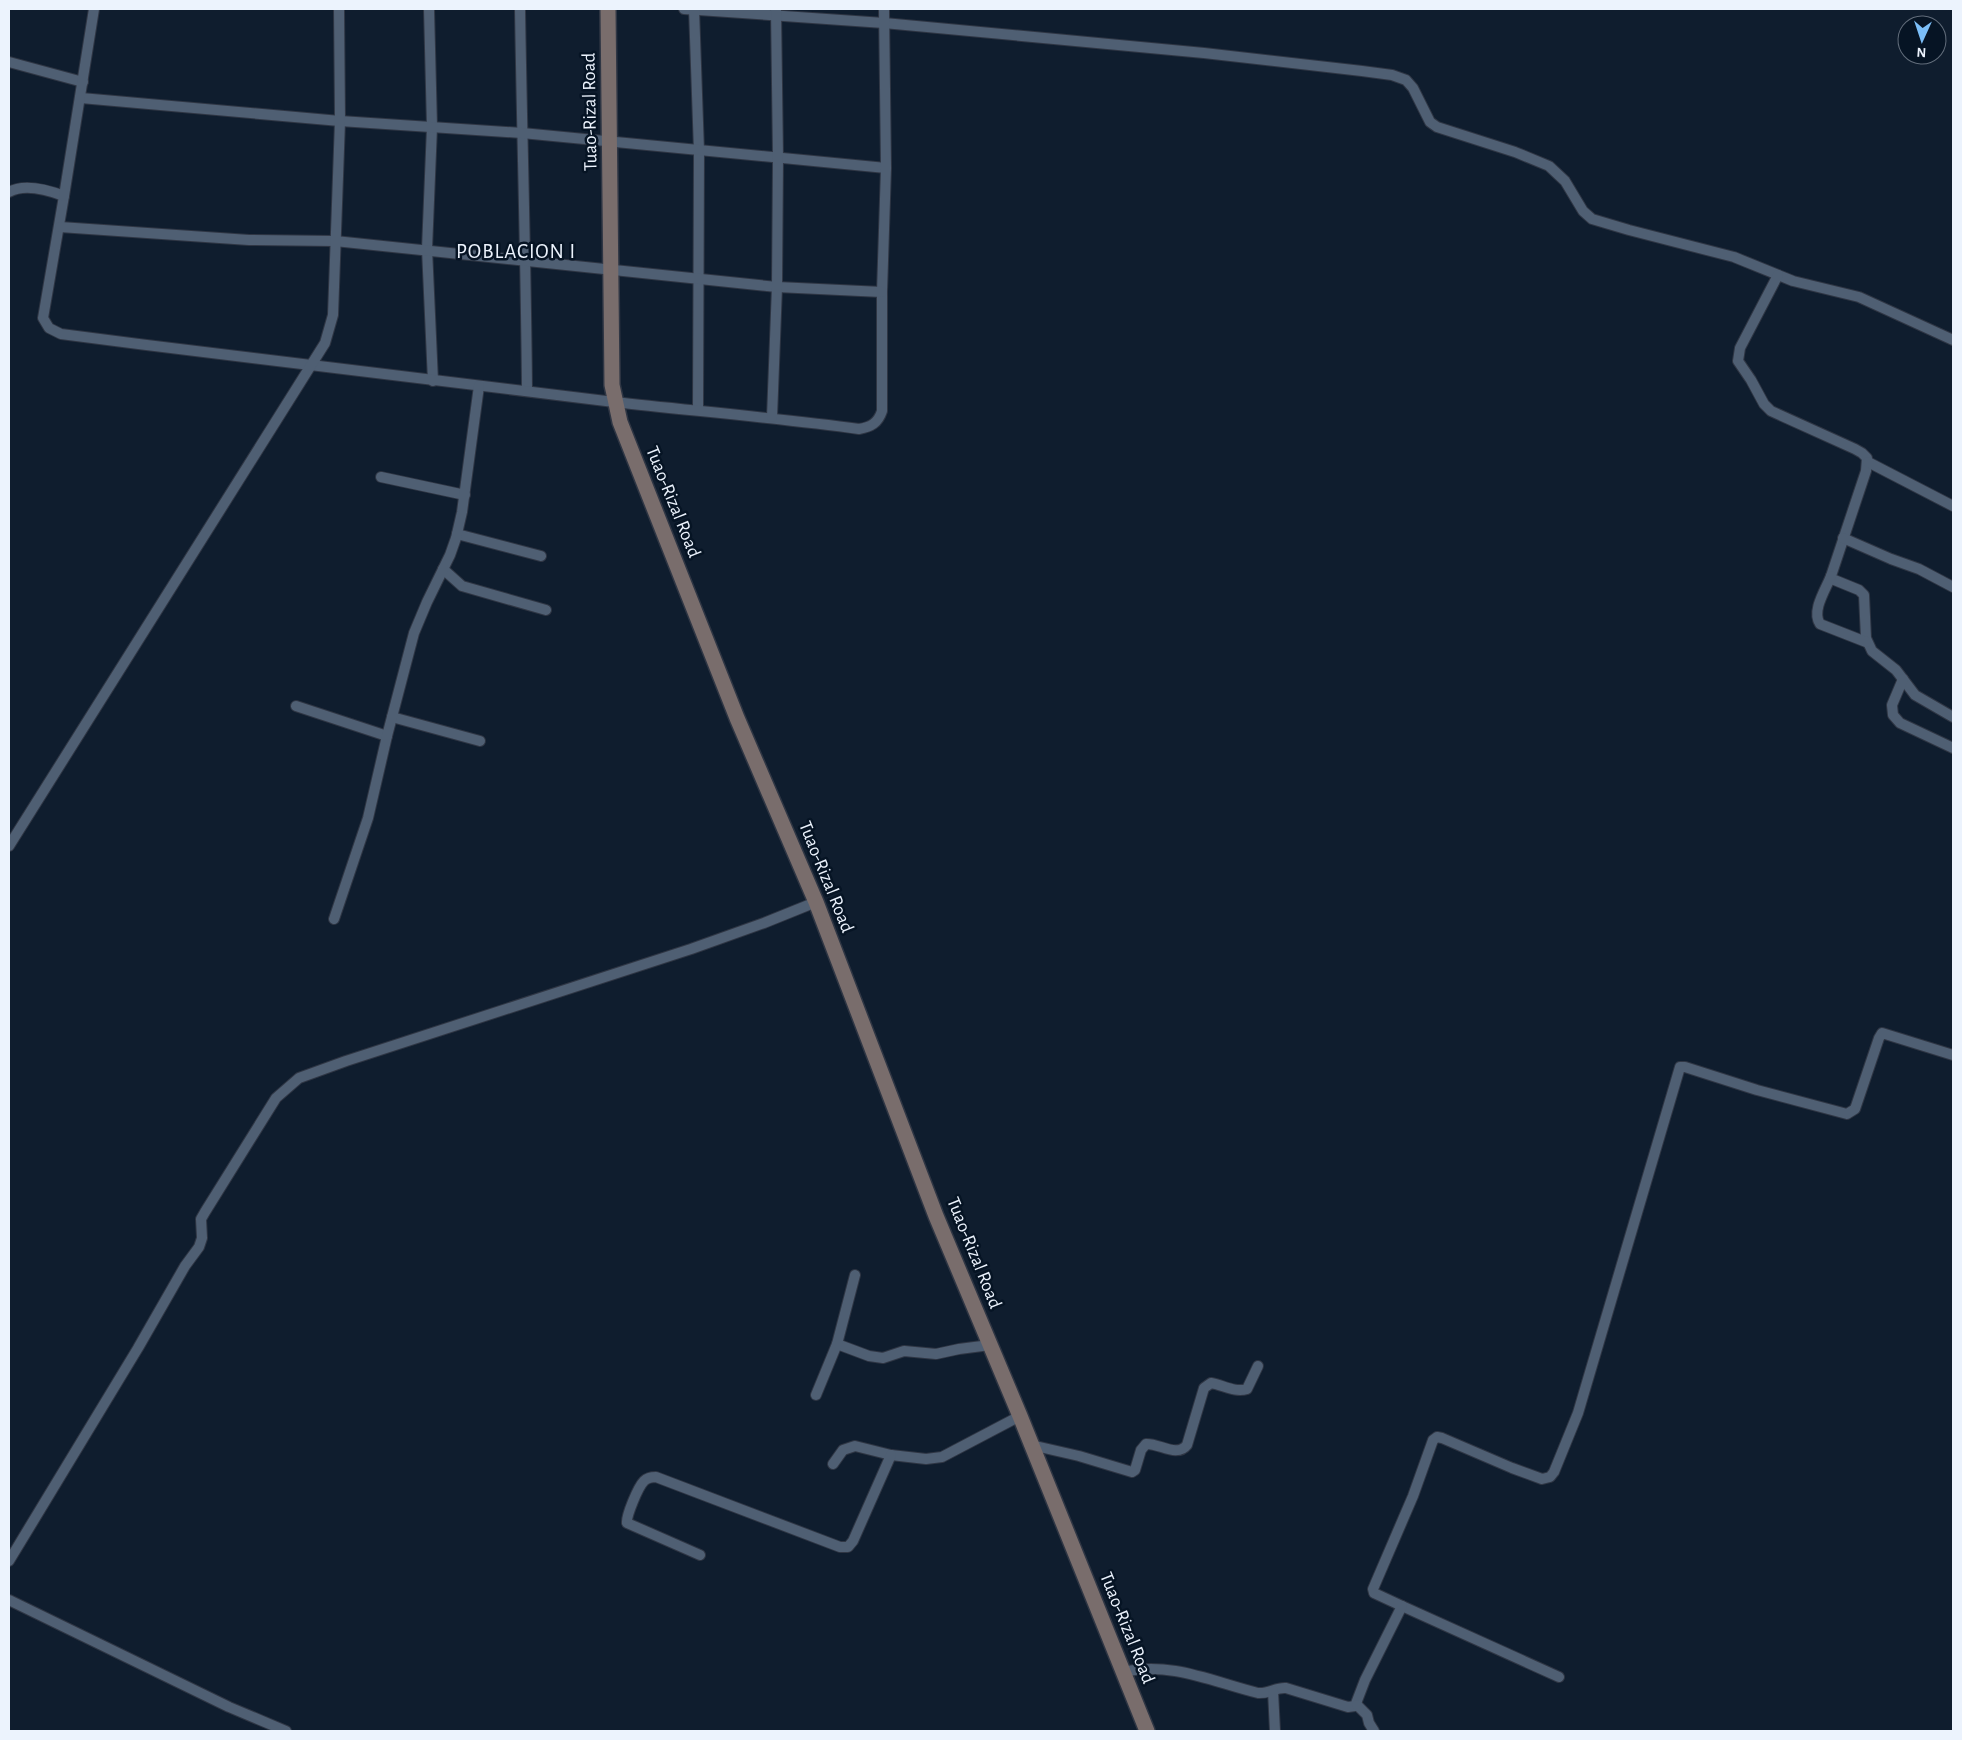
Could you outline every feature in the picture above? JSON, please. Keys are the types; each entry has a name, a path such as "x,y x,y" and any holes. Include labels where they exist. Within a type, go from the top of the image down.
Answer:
{"main road":[{"name":"Tuao-Rizal Road","path":"608,9 612,368 615,402 620,422 737,718 816,902 936,1216 1032,1445 1147,1731"}],"street":[{"path":"94,9 60,227 43,318 48,328 53,332 432,381 859,429 868,428 875,424 882,411 882,292 886,168 884,9"},
{"path":"9,846 325,343 333,314 340,121 339,9"},
{"path":"429,9 432,127 427,250 432,381"},
{"path":"520,9 527,391"},
{"path":"698,410 698,151 691,9 776,12 1204,53 1401,77 1414,88 1430,122 1446,130 1515,152 1549,166 1565,181 1583,212 1592,219 1734,256 1793,281 1859,297 1953,340"},
{"path":"772,418 777,287 776,12"},
{"path":"9,62 83,82"},
{"path":"81,98 340,121 522,133 886,168"},
{"path":"9,192 24,188 45,190 64,196"},
{"path":"60,227 250,240 335,241 777,287 882,292"},
{"path":"1778,275 1740,348 1738,361 1764,404 1771,411 1862,452 1868,462 1953,506"},
{"path":"334,919 368,818 414,633 450,555 457,534 465,495 479,386"},
{"path":"1866,642 1820,624 1817,610 1831,576 1868,462"},
{"path":"381,477 465,495"},
{"path":"457,534 541,556"},
{"path":"1843,538 1919,569 1953,587"},
{"path":"443,569 462,586 546,610"},
{"path":"1831,576 1832,579 1859,590 1864,595 1866,642 1872,651 1896,670 1915,695 1953,717"},
{"path":"1903,679 1892,705 1893,715 1900,723 1953,748"},
{"path":"296,706 387,736"},
{"path":"392,718 480,741"},
{"path":"9,1561 138,1348 185,1266 199,1247 202,1238 201,1219 205,1212 268,1110 285,1088 299,1078 346,1061 691,949 764,924 816,902"},
{"path":"1559,1677 1374,1593 1373,1589 1413,1496 1435,1438 1442,1438 1512,1468 1542,1478 1550,1477 1554,1472 1578,1413 1680,1067 1847,1114 1855,1109 1882,1033 1953,1055"},
{"path":"816,1395 837,1344 855,1275"},
{"path":"837,1344 869,1356 883,1358 904,1351 936,1354 990,1345"},
{"path":"1032,1445 1132,1472 1135,1470 1141,1450 1146,1444 1175,1451 1185,1448 1204,1388 1211,1383 1243,1390 1247,1388 1258,1366"},
{"path":"833,1464 838,1454 849,1447 864,1448 891,1456 926,1459 942,1457 1020,1416"},
{"path":"700,1555 628,1523 629,1514 641,1486 646,1480 656,1477 840,1547 848,1547 853,1541 891,1456"},
{"path":"9,1600 229,1707 286,1731"},
{"path":"1357,1705 1366,1680 1402,1606"},
{"path":"1123,1672 1135,1669 1152,1669 1189,1673 1258,1693 1286,1688 1348,1707 1357,1705"},
{"path":"1273,1691 1275,1731"},
{"path":"1357,1705 1367,1715 1374,1731"}],"district":[{"name":"POBLACION I","path":"516,251"}]}
